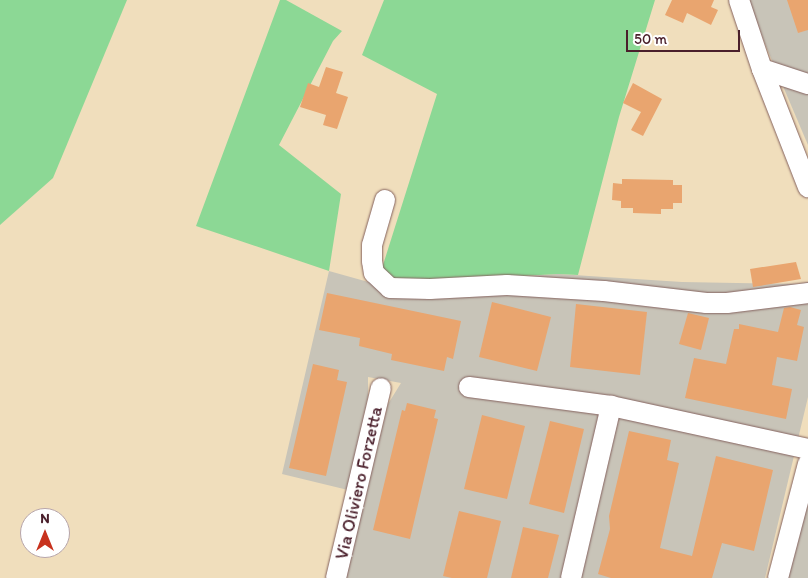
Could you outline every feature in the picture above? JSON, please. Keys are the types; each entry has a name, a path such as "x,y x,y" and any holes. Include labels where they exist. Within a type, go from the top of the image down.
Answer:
{"street":[{"path":"739,0 776,108 808,187"},
{"path":"762,69 808,84"},
{"path":"776,108 786,91 791,88 808,88"},
{"path":"385,200 372,245 372,262 374,273 390,288 430,289 507,285 546,287 706,303 727,303 808,293"},
{"path":"469,387 611,406 808,449"},
{"name":"Via Oliviero Forzetta","path":"336,578 381,388"},
{"path":"571,578 611,406"},
{"path":"778,578 808,464"}],"shaded area":[{"path":"749,0 808,0 808,145 765,44"},
{"path":"329,271 379,285 558,274 682,282 799,284 808,282 808,397 765,578 345,578 388,404 401,383 368,377 368,397 348,490 282,474"},
{"path":"808,501 808,578 786,578"}],"green space":[{"path":"0,0 127,0 53,178 0,225"},
{"path":"280,0 286,0 342,31 333,41 279,145 341,194 329,271 196,226"},
{"path":"384,0 655,0 619,117 578,275 558,274 377,284 437,94 362,55"}],"building":[{"path":"672,0 714,0 711,7 718,10 711,25 687,13 683,23 665,15"},
{"path":"787,0 808,0 808,30 798,33"},
{"path":"326,67 343,72 336,93 348,97 337,129 323,125 326,115 300,107 308,83 319,87"},
{"path":"633,83 662,99 643,136 631,130 641,112 623,103"},
{"path":"622,179 673,180 673,185 682,185 682,203 673,203 673,209 661,209 661,214 633,213 633,208 621,208 621,201 612,200 613,183 622,184"},
{"path":"796,262 801,279 753,287 750,269"},
{"path":"327,293 461,321 453,359 447,357 444,371 391,360 392,354 359,346 360,338 319,330"},
{"path":"492,302 551,317 537,371 479,357"},
{"path":"576,304 647,312 640,375 570,367"},
{"path":"790,307 801,310 797,325 804,327 797,361 777,357 772,385 792,389 786,419 685,398 694,358 726,364 734,329 739,329 739,324 778,332 784,308"},
{"path":"688,313 709,318 701,350 679,344"},
{"path":"313,364 339,370 337,380 347,382 326,476 289,468"},
{"path":"407,403 436,410 434,418 438,419 410,539 373,530 402,410 405,411"},
{"path":"482,415 525,426 507,499 464,489"},
{"path":"550,421 584,429 564,513 529,504"},
{"path":"629,431 671,440 667,460 679,463 660,548 692,556 716,456 773,470 754,551 722,543 712,578 611,578 598,574 610,529 609,516"},
{"path":"459,511 501,521 487,578 452,578 443,576"},
{"path":"523,527 559,535 548,578 511,578"}]}
